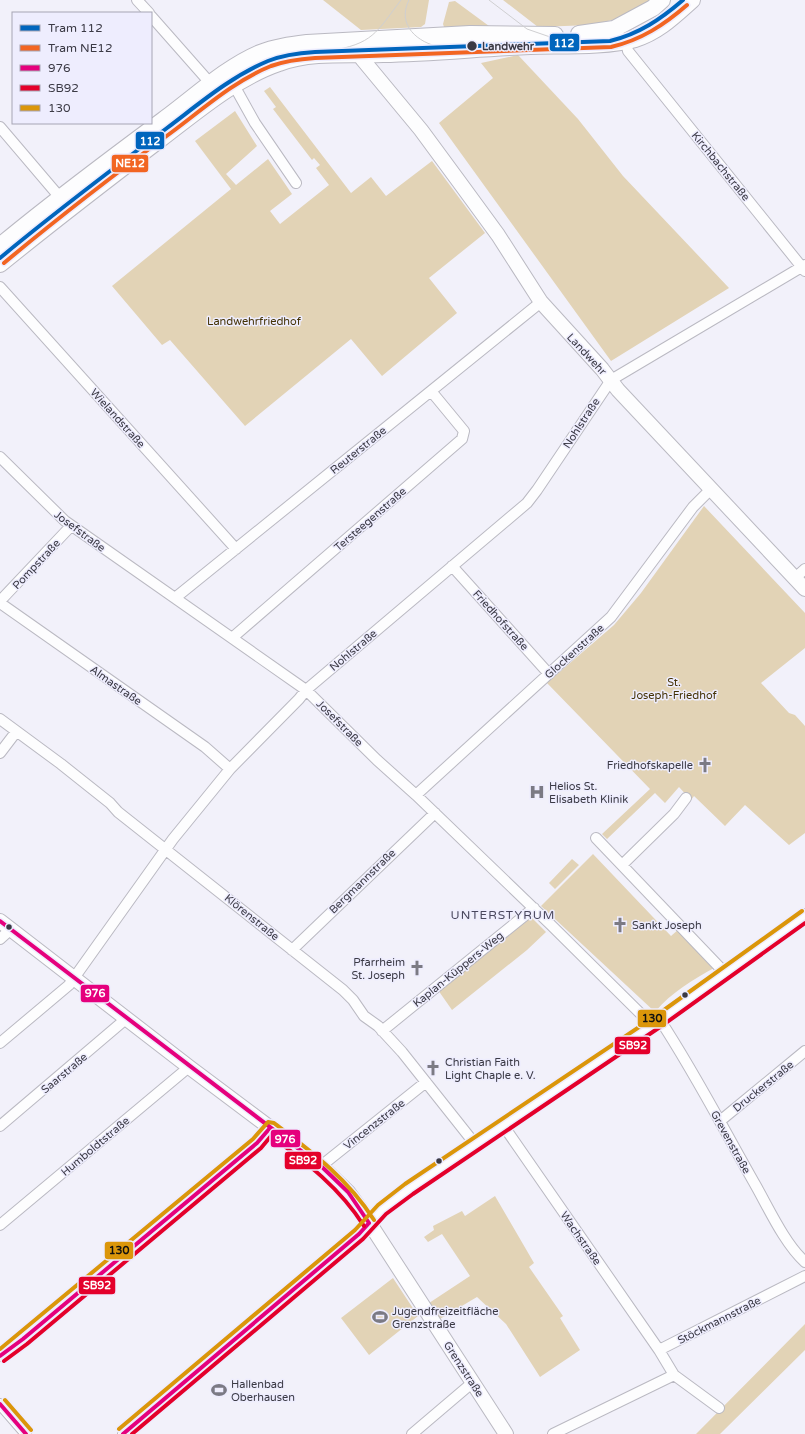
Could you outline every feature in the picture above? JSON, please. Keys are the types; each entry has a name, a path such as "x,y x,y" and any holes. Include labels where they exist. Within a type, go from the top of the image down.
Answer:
{"main road":[{"path":"357,47 372,40 470,34 584,34 614,30 653,8 662,0"},
{"path":"630,39 635,29 655,17 675,0"},
{"path":"0,246 64,202 230,79 260,53 280,47 307,43 357,47 496,49 630,39 652,32 666,23 692,0"},
{"path":"614,30 630,39"},
{"path":"0,264 64,202 211,84 230,79"}],"street":[{"path":"137,0 147,12"},
{"path":"152,17 211,84"},
{"name":"Kirchbachstraße","path":"630,39 628,51 804,267"},
{"name":"Landwehr","path":"357,47 460,182 498,235 541,302 711,489 800,574 805,589"},
{"path":"230,79 255,123 296,184"},
{"path":"0,127 64,202"},
{"name":"Nohlstraße","path":"0,1043 69,985 167,849 230,769 306,690 530,498 611,380 744,300 804,267"},
{"name":"Wielandstraße","path":"0,287 236,549"},
{"name":"Reuterstraße","path":"175,598 541,302"},
{"name":"Tersteegenstraße","path":"232,638 464,437 462,428 431,391"},
{"name":"Josefstraße","path":"0,457 53,511 71,526 306,690 377,760 656,1022"},
{"name":"Glockenstraße","path":"416,795 617,611 694,507 711,489"},
{"name":"Pompstraße","path":"0,602 71,526"},
{"name":"Friedhofstraße","path":"452,566 549,674"},
{"name":"Almastraße","path":"0,602 205,747 230,769"},
{"name":"Klörenstraße","path":"0,719 16,732 26,737 343,990 364,1016 382,1031 426,1082 475,1144"},
{"path":"0,753 16,732"},
{"path":"622,865 674,814 686,798"},
{"name":"Bergmannstraße","path":"292,950 435,813"},
{"path":"596,838 725,973"},
{"name":"Kaplan-Küppers-Weg","path":"382,1031 534,908"},
{"path":"123,1434 359,1234 387,1206 475,1144 656,1022 805,916"},
{"path":"0,939 6,925"},
{"name":"Grenzstraße","path":"6,925 189,1067 321,1166 348,1192 506,1434"},
{"name":"Saarstraße","path":"0,1126 127,1018"},
{"name":"Grevenstraße","path":"656,1022 720,1121 773,1216 791,1245 805,1262"},
{"name":"Druckerstraße","path":"720,1121 805,1051"},
{"name":"Humboldtstraße","path":"0,1225 189,1067"},
{"name":"Vincenzstraße","path":"321,1166 426,1082"},
{"name":"Wachstraße","path":"503,1125 659,1350"},
{"path":"0,1356 251,1148 270,1128"},
{"name":"Stöckmannstraße","path":"659,1350 805,1276"},
{"path":"659,1350 674,1375 719,1408"},
{"path":"553,1434 674,1375"},
{"path":"412,1434 472,1383"},
{"path":"0,1404 26,1434"}],"green space":[{"path":"323,0 429,0 425,24 421,27 361,30"},
{"path":"503,0 650,0 639,8 616,19 591,25 538,27"},
{"path":"455,1 489,26 444,27 443,24 449,2"},
{"path":"518,55 578,119 623,176 729,288 611,361 439,123 493,78 481,63"},
{"name":"Landwehrfriedhof","path":"270,87 351,193 371,177 386,196 432,161 485,233 429,278 457,313 382,376 351,339 245,426 170,340 162,345 112,286 231,189 195,141 235,111 257,146 226,174 236,185 268,159 292,194 270,211 280,224 329,185 316,168 320,165 314,158 312,160 273,109 276,107 264,91"},
{"name":"St. Joseph-Friedhof","path":"704,506 805,613 805,648 761,683 789,713 795,715 805,726 805,833 789,845 745,805 725,826 694,796 691,800 679,787 665,803 655,793 607,839 602,834 650,789 547,683 614,625 641,593"},
{"path":"593,854 671,936 679,929 716,967 668,998 655,1012 541,906"},
{"path":"572,859 579,865 555,889 549,883"},
{"path":"530,916 546,932 527,950 452,1010 438,990"},
{"path":"495,1196 534,1263 529,1267 563,1316 560,1318 580,1350 540,1377 506,1324 477,1297 433,1323 423,1307 470,1276 442,1234 428,1242 424,1237 434,1230 433,1226 462,1211 465,1216"},
{"name":"Jugendfreizeitfläche Grenzstraße","path":"393,1278 418,1316 369,1355 341,1318"},
{"path":"805,1324 805,1350 720,1434 696,1434"}],"tram line":[{"path":"329,51 355,45 365,40 379,29 401,0"},
{"path":"409,0 405,17 407,25 417,37 432,45 440,47"},
{"path":"489,0 527,29 553,38"},
{"name":"112","path":"0,258 203,100 254,67 268,61 279,57 315,52 610,41 631,34 649,25 683,0"},
{"name":"NE12","path":"4,263 87,196 219,96 244,79 271,66 293,60 315,58 611,47 622,44 652,31 687,5"}],"transit line":[{"name":"130","path":"119,1429 355,1230 378,1205 405,1184 657,1015 802,911"},
{"name":"976","path":"0,921 321,1166 348,1192 369,1223"},
{"name":"SB92","path":"132,1434 363,1239 386,1214 413,1194 663,1025 805,923"},
{"name":"130","path":"0,1349 253,1139 268,1122 274,1123 341,1179 364,1205 374,1220"},
{"name":"976","path":"0,1356 23,1339 257,1143 270,1128"},
{"name":"SB92","path":"4,1361 27,1344 261,1148 271,1136 310,1166 334,1188 355,1212 364,1226"},
{"name":"976","path":"123,1434 359,1234 369,1223"},
{"name":"130","path":"5,1400 31,1430"},
{"name":"976","path":"0,1404 26,1434"}],"place":[{"name":"Landwehr","path":"472,46"},
{"name":"Friedhofskapelle","path":"705,765"},
{"name":"Helios St. Elisabeth Klinik","path":"537,792"},
{"name":"Sankt Joseph","path":"620,925"},
{"name":"Pfarrheim St. Joseph","path":"417,968"},
{"name":"Christian Faith Light Chaple e. V.","path":"433,1068"},
{"name":"Jugendfreizeitfläche Grenzstraße","path":"380,1317"},
{"name":"Hallenbad Oberhausen","path":"219,1390"}],"district":[{"name":"UNTERSTYRUM","path":"503,915"}]}
